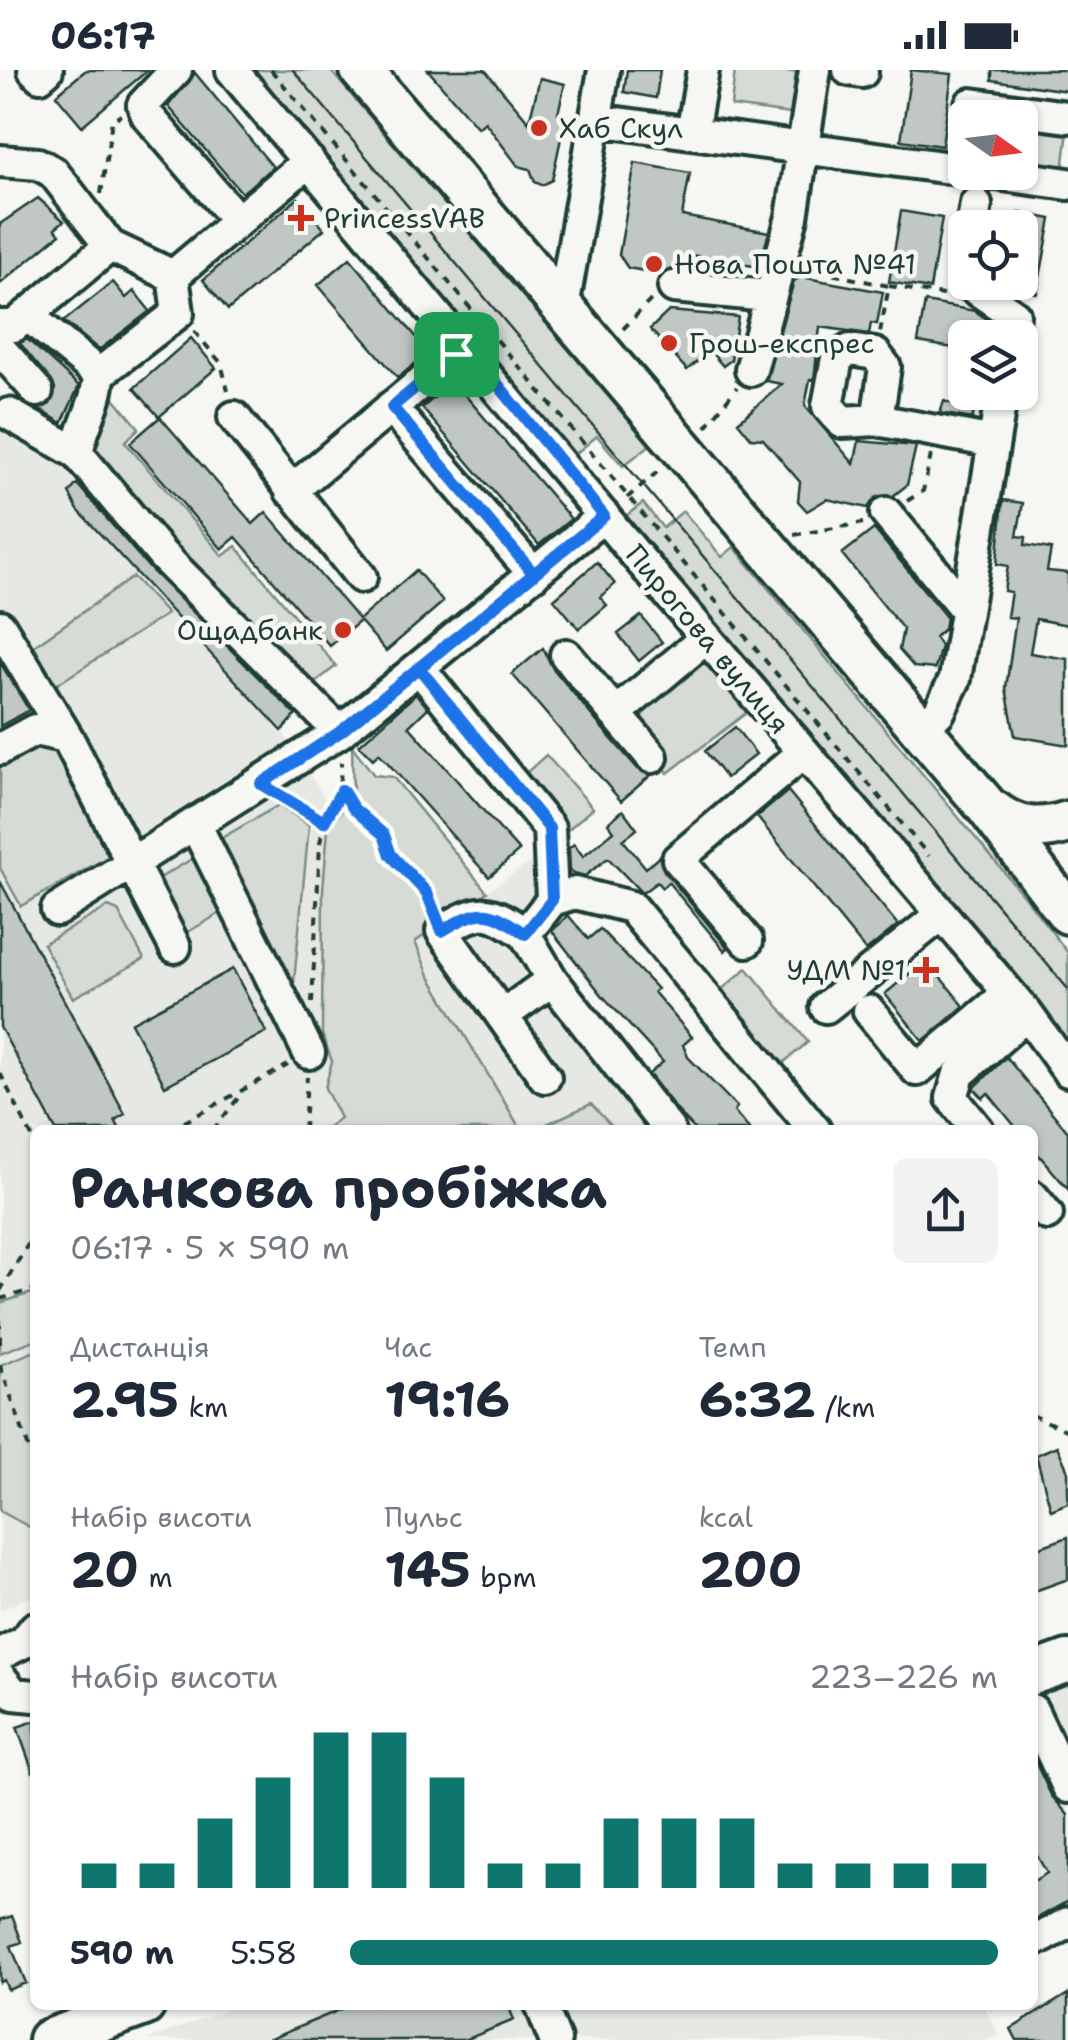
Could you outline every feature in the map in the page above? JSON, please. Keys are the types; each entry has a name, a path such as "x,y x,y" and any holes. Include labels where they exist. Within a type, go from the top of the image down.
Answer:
{"main road":[{"path":"361,70 1056,888"},
{"path":"987,808 1004,820 1042,830 1068,822"},
{"path":"1056,888 1045,860 1068,835"},
{"path":"1038,1672 1068,1661"},
{"path":"49,2040 130,2010"}],"street":[{"path":"34,70 40,76 47,70"},
{"path":"176,70 143,105 236,220"},
{"name":"Пирогова вулиця","path":"232,70 466,345 616,507 706,638 1018,1004 1068,1071"},
{"path":"563,308 604,70"},
{"path":"692,134 703,70"},
{"path":"751,370 804,148 815,70"},
{"path":"1038,114 1068,118"},
{"path":"596,120 804,148 948,162"},
{"path":"0,161 38,164 52,172 103,237 173,276"},
{"path":"173,276 310,161"},
{"path":"1038,178 1068,184"},
{"path":"99,374 13,321 103,237"},
{"path":"77,453 82,425 98,399 99,374 178,312 173,276"},
{"path":"674,287 768,296"},
{"path":"992,300 1014,315 1013,320"},
{"path":"291,491 466,345"},
{"path":"0,349 37,391"},
{"path":"878,420 885,367 876,354 850,350 836,358 828,406 842,422 878,420 994,442"},
{"path":"392,407 534,574"},
{"path":"921,730 938,712 955,678 999,410"},
{"path":"9,414 77,453 163,556 340,732"},
{"path":"234,418 361,577"},
{"path":"57,910 340,732 616,507"},
{"path":"886,513 966,610"},
{"path":"0,626 68,736 175,946"},
{"path":"615,714 706,638"},
{"path":"566,655 652,756"},
{"path":"419,668 549,828 552,900"},
{"path":"0,749 35,730 68,736"},
{"path":"746,941 678,859 804,752"},
{"path":"194,824 309,1053"},
{"path":"525,934 552,900 576,893 631,908 811,1125"},
{"path":"544,1077 442,931 470,914 495,912 525,934 552,980 665,1125"},
{"path":"826,1007 942,914"},
{"path":"502,1016 552,980"},
{"path":"869,1011 917,1070 1018,1004"},
{"path":"974,1125 952,1098 959,1074 1018,1004"},
{"path":"0,1654 24,1642 30,1634"},
{"path":"0,1676 14,1694 30,1696"},
{"path":"1038,1723 1068,1787"},
{"path":"542,2010 555,2040"}],"path":[{"path":"271,70 616,507 934,862"},
{"path":"103,237 112,120 143,105"},
{"path":"778,263 948,296"},
{"path":"619,333 664,286 674,287"},
{"path":"876,354 889,286"},
{"path":"178,312 221,362 234,418"},
{"path":"704,431 751,370"},
{"path":"616,507 668,463"},
{"path":"340,732 342,790 353,808 384,835 391,855 427,893 442,931"},
{"path":"261,784 324,822"},
{"path":"304,1125 324,822 342,790"},
{"path":"179,1125 309,1053"},
{"path":"0,1073 30,1132"},
{"path":"217,1125 246,1088"},
{"path":"0,1291 30,1240"},
{"path":"0,1300 30,1291"},
{"path":"0,1320 0,1352"},
{"path":"0,1365 30,1452"},
{"path":"1038,1416 1068,1431"}],"shaded area":[{"path":"251,70 330,70 650,445 623,466 597,436 574,455"},
{"path":"735,70 796,72 791,114 731,106"},
{"path":"1038,127 1068,131 1063,170 1038,168"},
{"path":"114,398 139,428 125,442 223,556 236,546 336,666 307,689 105,473 94,432 99,414"},
{"path":"0,432 44,446 77,484 78,510 282,731 415,941 535,859 547,893 501,938 652,1125 30,1125 30,1315 0,1326"},
{"path":"643,503 663,528 683,511 722,557 734,547 1028,901 1068,953 1068,1051 623,518"},
{"path":"133,577 167,614 56,685 34,646"},
{"path":"699,650 750,710 668,773 622,714"},
{"path":"44,742 60,746 116,852 21,906 0,868 0,766"},
{"path":"352,746 374,775 393,777 487,892 415,942 429,975 518,1125 331,1125 340,1118 325,1088 332,1061 322,1034 323,890 328,828 353,796"},
{"path":"546,755 593,808 564,833 518,780"},
{"path":"279,805 309,825 293,992 222,854 220,839"},
{"path":"199,855 224,911 188,932 179,930 157,892 158,879"},
{"path":"108,907 118,911 144,959 73,998 43,944"},
{"path":"747,968 808,1042 775,1070 714,996"},
{"path":"591,1104 610,1125 545,1125"},
{"path":"30,1294 30,1342 0,1353 0,1303"},
{"path":"30,1319 30,1597 0,1610 0,1330"},
{"path":"30,1353 30,1527 0,1511 0,1365"},
{"path":"1068,1661 1068,1904 1038,1855 1038,1672"},
{"path":"227,2010 986,2010 998,2034 988,2040 147,2040"}],"building":[{"path":"86,70 148,70 82,126 56,95"},
{"path":"428,70 485,70 529,122 540,78 565,84 558,113 566,115 552,180 542,185 535,182 530,169 518,166 485,122 478,128"},
{"path":"627,70 660,70 656,98 624,92"},
{"path":"911,70 952,74 942,146 901,140"},
{"path":"992,70 1068,70 1068,91 992,80"},
{"path":"195,73 273,167 242,193 168,106"},
{"path":"635,163 690,173 682,216 769,232 759,267 691,255 689,270 661,274 628,268 619,255"},
{"path":"38,198 64,221 55,228 60,234 0,284 0,224"},
{"path":"298,198 324,229 228,310 203,280"},
{"path":"901,211 942,218 930,289 889,282"},
{"path":"1038,216 1051,219 1038,288"},
{"path":"350,258 429,352 398,378 318,285"},
{"path":"801,277 883,292 877,324 871,323 869,334 820,327 814,380 810,379 805,406 854,464 859,441 916,446 907,485 893,496 875,498 868,508 827,499 807,511 798,501 800,482 763,439 751,438 738,422 782,384 766,381 794,281"},
{"path":"113,282 126,298 134,291 150,311 99,350 64,321"},
{"path":"925,302 975,311 988,320 948,320 948,347 918,342"},
{"path":"669,311 738,317 731,360 723,366 710,351 687,370 650,329"},
{"path":"191,338 216,368 159,417 134,388"},
{"path":"27,339 79,386 62,423 39,409 50,404 55,388 20,343"},
{"path":"453,381 571,519 539,545 422,408"},
{"path":"944,401 948,402 948,410 975,410 972,419 940,413"},
{"path":"160,417 253,524 266,512 359,620 416,570 443,602 386,651 360,621 330,646 236,537 222,549 130,443"},
{"path":"77,484 150,569 296,715 282,731 78,510 69,493"},
{"path":"1003,500 1023,503 1017,536 1026,537 1025,545 1051,549 1047,571 1068,573 1068,625 1036,619 1030,653 1068,659 1068,745 1015,736 1006,688 1016,618 1007,617 1011,592 1004,591 1008,566 997,564"},
{"path":"874,529 946,617 944,629 935,637 941,646 935,669 914,667 899,650 903,629 842,554"},
{"path":"597,562 615,584 600,597 607,605 579,629 554,599"},
{"path":"641,616 662,642 639,661 618,634"},
{"path":"543,648 552,667 601,727 638,769 651,775 621,801 512,674"},
{"path":"0,662 29,710 0,726"},
{"path":"416,694 428,708 409,726 519,851 489,877 379,753 373,759 359,745"},
{"path":"735,727 756,754 726,778 705,751"},
{"path":"788,791 898,925 866,951 757,817"},
{"path":"623,810 637,829 623,840 646,868 660,856 664,871 728,948 725,951 668,882 662,888 657,882 642,893 608,858 585,876 570,872 569,848 574,844 583,856 614,831 608,823"},
{"path":"0,881 125,1114 115,1120 118,1125 53,1125 0,1027"},
{"path":"568,915 588,939 600,929 657,989 654,992 692,1037 683,1045 688,1057 737,1107 734,1111 746,1125 690,1125 649,1074 663,1062 602,995 552,931"},
{"path":"926,960 964,1006 923,1041 885,994"},
{"path":"233,969 266,1032 165,1086 131,1023"},
{"path":"1006,1057 1068,1132 1068,1189 1038,1154 1038,1125 1014,1125 988,1093 983,1098 974,1088"},
{"path":"1057,1446 1068,1471 1068,1503 1051,1510 1038,1462 1038,1454"},
{"path":"1068,1537 1068,1579 1038,1590 1038,1548"},
{"path":"30,1723 30,1764 17,1727"},
{"path":"1038,1768 1051,1795 1068,1815 1068,1901 1038,1918 1038,1878 1047,1873 1038,1857"},
{"path":"12,1916 22,1942 11,1946 26,1983 8,1990 4,1980 0,1982 0,1920"},
{"path":"1068,1994 1068,2040 1017,2040 1011,2029"},
{"path":"339,2010 510,2010 514,2020 465,2040 268,2040"}],"tram line":[{"path":"293,70 1068,989"}],"place":[{"name":"Хаб Скул","path":"539,128"},
{"name":"PrincessVAB","path":"301,218"},
{"name":"Нова Пошта №41","path":"654,264"},
{"name":"Грош-експрес","path":"669,343"},
{"name":"Ощадбанк","path":"343,630"},
{"name":"УДМ №1","path":"926,970"}],"route":[{"path":"456,354 392,407 534,574 340,732 261,784 316,821 324,822 342,790 353,808 384,835 391,855 427,893 442,931 470,914 495,912 525,934 552,900 549,828 419,668 534,574 604,516 466,345 456,354"}]}
